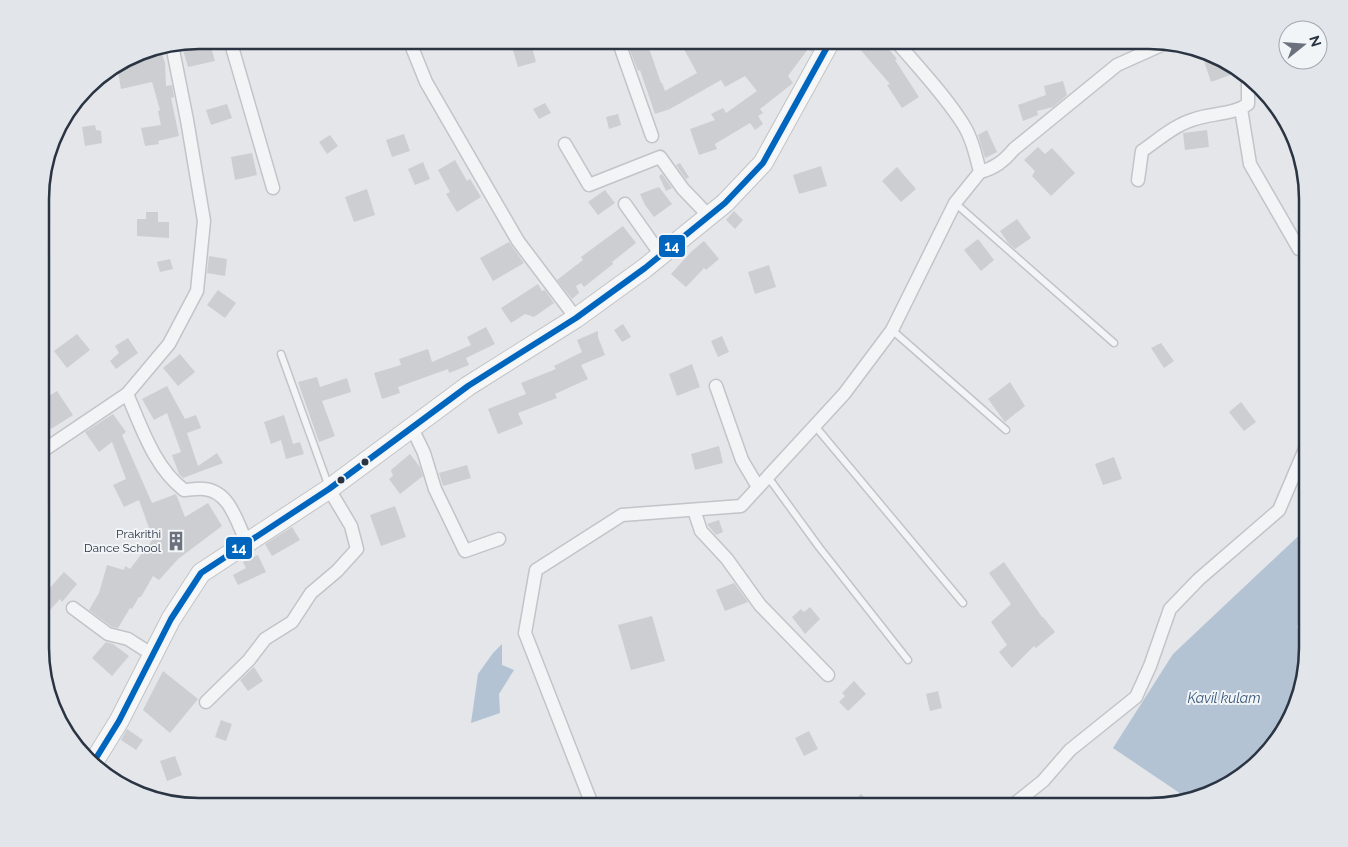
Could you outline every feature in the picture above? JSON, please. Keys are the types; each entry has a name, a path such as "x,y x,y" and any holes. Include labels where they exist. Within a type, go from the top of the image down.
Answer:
{"main road":[{"path":"97,757 119,721 171,620 202,573 329,489 468,386 576,318 661,256 725,203 764,163 826,49"}],"street":[{"path":"233,49 273,188"},
{"path":"413,49 426,82 518,241 576,318"},
{"path":"621,49 652,136"},
{"path":"903,49 948,103 964,126 974,149 980,172"},
{"path":"589,798 525,633 536,570 622,515 741,506 844,394 892,330 955,203 980,172 1002,162 1014,149 1117,65 1152,49"},
{"path":"49,447 127,394 169,344 197,291 204,221 173,51"},
{"path":"1138,180 1142,152 1169,133 1194,119 1241,109 1248,104 1248,86"},
{"path":"1241,109 1250,164 1299,250"},
{"path":"566,144 589,185 660,157 683,189 709,216"},
{"path":"625,204 661,256"},
{"path":"716,386 742,460 758,487"},
{"path":"127,394 145,437 165,473 184,490 202,488 221,495 229,506 247,543"},
{"path":"412,428 424,453 435,489 465,551 499,539"},
{"path":"1022,798 1044,781 1070,750 1136,697 1150,666 1170,608 1199,579 1279,510 1299,463"},
{"path":"206,702 249,660 265,639 292,622 312,593 337,571 356,549 351,526 329,489"},
{"path":"694,510 701,531 727,559 760,605 828,676"},
{"path":"73,608 108,634 128,639 153,655"}],"lane":[{"path":"955,203 1114,343"},
{"path":"892,330 1006,430"},
{"path":"281,354 329,489"},
{"path":"815,426 963,603"},
{"path":"768,477 819,547 908,660"}],"water":[{"name":"Kavil kulam","path":"1299,535 1299,624 1297,626 1299,633 1299,658 1291,697 1284,715 1262,747 1241,767 1207,787 1182,794 1113,748 1173,654"},
{"path":"502,644 502,665 514,670 499,694 500,713 471,723 478,674"}],"building":[{"path":"211,49 215,61 188,67 183,50"},
{"path":"513,49 532,49 536,62 518,67"},
{"path":"649,49 665,91 697,73 684,49 808,49 788,76 793,83 760,109 763,113 758,116 763,124 755,130 750,123 715,144 717,149 699,155 690,129 715,120 711,114 723,108 726,113 757,91 745,76 725,87 721,80 670,109 655,114 640,70 638,71 630,50"},
{"path":"860,49 889,49 897,59 895,60 919,97 902,108 887,85 890,84"},
{"path":"162,54 165,63 166,86 172,85 174,97 171,98 179,136 158,141 159,144 145,146 141,128 161,125 158,111 160,110 152,82 121,89 118,72 132,64"},
{"path":"1203,59 1233,74 1211,82"},
{"path":"1063,81 1067,95 1053,107 1037,111 1038,115 1023,121 1018,105 1046,95 1044,86"},
{"path":"545,103 551,113 539,119 533,109"},
{"path":"227,104 232,118 211,125 206,110"},
{"path":"618,114 621,125 609,129 606,117"},
{"path":"95,125 96,130 101,131 102,143 85,146 82,127"},
{"path":"987,130 997,152 985,158 978,135"},
{"path":"1207,130 1209,147 1185,150 1183,133"},
{"path":"404,134 410,151 392,157 386,140"},
{"path":"330,135 338,146 327,154 319,142"},
{"path":"1038,147 1045,154 1052,148 1075,173 1051,196 1032,176 1035,171 1024,160"},
{"path":"252,153 257,175 235,180 231,157"},
{"path":"455,160 467,181 470,179 481,197 457,212 446,194 450,192 438,170"},
{"path":"423,162 430,179 415,185 408,169"},
{"path":"680,163 689,177 686,179 676,165"},
{"path":"821,166 827,186 799,194 793,175"},
{"path":"897,167 916,189 901,202 882,181"},
{"path":"662,174 672,188 666,191 659,176"},
{"path":"659,187 672,204 654,217 640,194"},
{"path":"367,189 375,215 354,222 345,197"},
{"path":"605,190 615,203 598,215 588,202"},
{"path":"734,211 743,220 735,229 726,220"},
{"path":"146,212 158,212 158,222 169,222 169,238 137,236 137,219 146,219"},
{"path":"1017,219 1031,238 1015,249 1000,231"},
{"path":"623,226 636,243 584,287 581,283 576,286 579,293 572,299 557,280 583,260 581,257"},
{"path":"978,239 994,260 981,271 964,250"},
{"path":"704,241 719,259 706,270 704,268 686,287 671,274"},
{"path":"509,242 524,263 493,281 480,258"},
{"path":"209,256 227,259 225,276 207,273"},
{"path":"170,259 173,269 160,272 157,262"},
{"path":"769,265 776,287 755,294 748,272"},
{"path":"538,284 554,303 534,317 525,314 511,323 501,308"},
{"path":"218,290 236,303 225,318 207,305"},
{"path":"623,324 631,337 622,342 614,330"},
{"path":"486,327 495,344 466,358 469,365 449,373 448,369 398,387 400,393 382,399 374,373 401,365 399,359 428,349 432,362 471,345 467,337"},
{"path":"598,331 598,337 605,355 581,365 588,379 555,394 557,398 518,413 523,424 498,434 488,409 526,394 521,383 556,369 554,366 582,352 577,340"},
{"path":"77,334 90,350 67,368 54,351"},
{"path":"722,336 729,352 718,357 711,341"},
{"path":"128,338 138,353 116,369 110,361 119,353 115,346"},
{"path":"1161,343 1174,361 1164,368 1151,348"},
{"path":"180,354 195,372 178,386 163,368"},
{"path":"692,364 700,387 677,396 669,374"},
{"path":"317,377 320,387 347,378 351,392 322,401 335,436 319,442 298,382"},
{"path":"1010,382 1025,406 1005,422 988,399"},
{"path":"167,386 185,419 196,415 201,428 187,433 198,466 217,453 223,463 183,478 179,474 172,455 181,452 167,413 154,420 142,399"},
{"path":"57,391 73,415 51,429 49,426 49,396"},
{"path":"1241,402 1256,422 1244,431 1229,412"},
{"path":"113,414 126,432 122,435 152,503 176,494 185,517 208,503 222,526 178,559 159,580 153,576 141,597 139,597 132,609 130,608 118,628 112,627 89,610 99,593 107,565 124,570 125,566 130,569 153,539 139,500 124,507 113,485 126,479 112,442 99,452 85,432"},
{"path":"284,415 293,444 300,442 304,454 286,459 281,440 271,444 264,422"},
{"path":"719,446 723,463 695,470 691,454"},
{"path":"410,454 420,467 423,476 400,494 389,479 393,476 391,470"},
{"path":"1114,457 1122,479 1103,485 1095,464"},
{"path":"467,465 471,478 443,486 439,473"},
{"path":"395,506 406,537 381,546 370,515"},
{"path":"719,520 723,532 716,535 707,524"},
{"path":"292,527 300,540 272,556 265,544"},
{"path":"258,555 266,572 238,585 233,575 246,568 243,562"},
{"path":"1004,562 1042,617 1055,632 1036,648 1034,646 1012,668 999,652 1007,645 991,622 1011,604 989,573"},
{"path":"64,572 77,584 62,602 60,599 49,611 49,589"},
{"path":"734,583 748,602 725,611 716,590"},
{"path":"810,607 820,619 805,634 792,617 801,609 804,612"},
{"path":"652,616 665,661 631,670 618,625"},
{"path":"106,642 113,644 129,656 112,676 92,658"},
{"path":"254,667 263,681 248,691 240,680"},
{"path":"163,671 198,699 170,733 143,710"},
{"path":"854,681 866,694 848,711 839,702 845,696 842,693"},
{"path":"938,691 942,708 930,711 926,694"},
{"path":"221,720 232,724 226,741 215,737"},
{"path":"127,729 143,740 136,750 121,740"},
{"path":"809,731 818,749 804,756 795,738"},
{"path":"175,756 182,775 167,781 160,761"},
{"path":"861,794 865,798 857,798"}],"transit line":[{"name":"14","path":"97,757 119,721 171,619 201,573 329,489 468,386 576,318 645,268 725,203 763,163 826,49"}],"place":[{"name":"Prakrithi Dance School","path":"176,541"}]}
